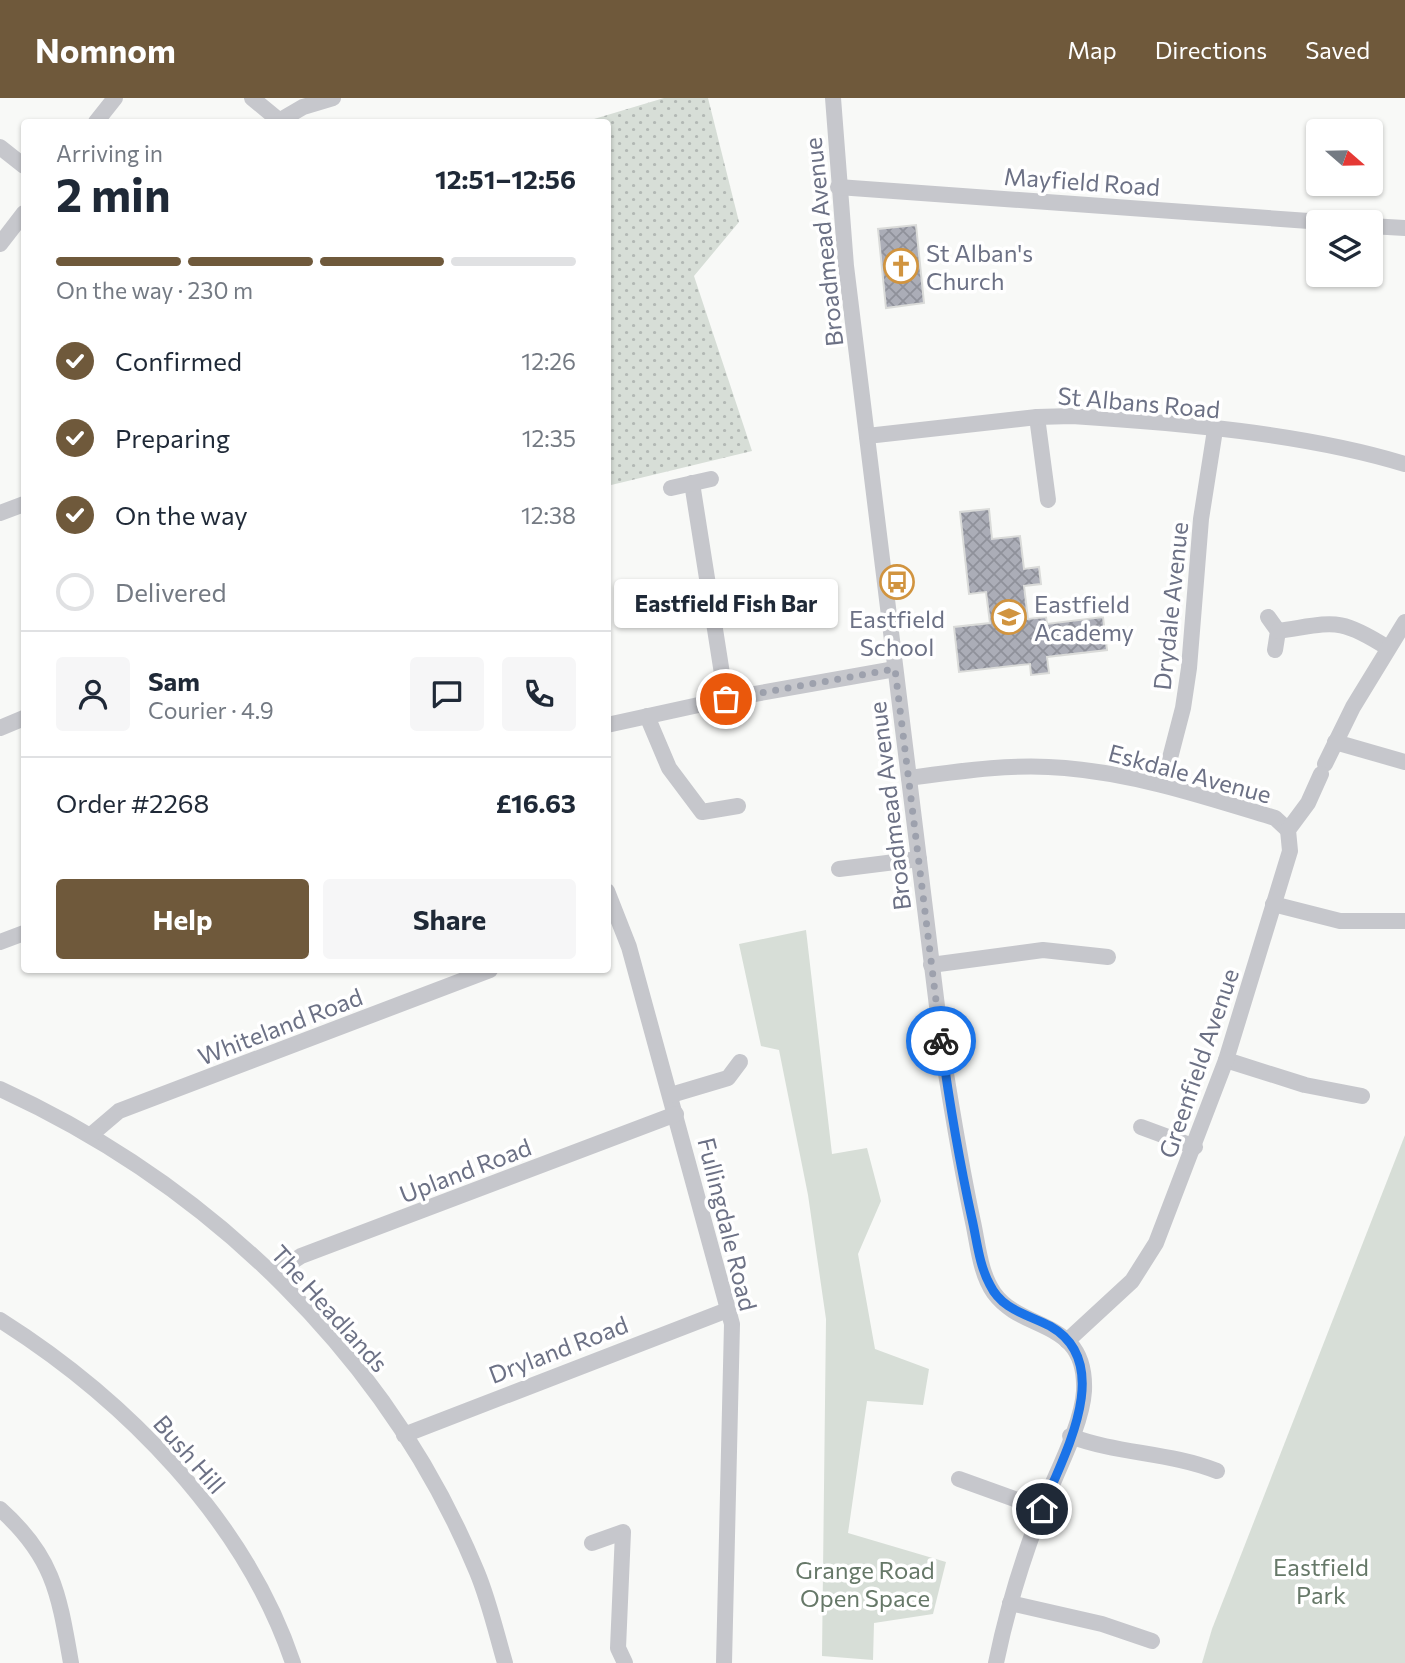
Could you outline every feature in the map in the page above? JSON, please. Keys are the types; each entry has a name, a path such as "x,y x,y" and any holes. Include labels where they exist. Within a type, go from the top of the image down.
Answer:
{"street":[{"path":"98,119 115,98"},
{"path":"252,98 276,119"},
{"path":"285,119 303,107 332,98"},
{"name":"Broadmead Avenue","path":"833,98 838,187 867,436 931,965 953,1120 981,1262 995,1294 1009,1307 1052,1328 1067,1341"},
{"path":"0,146 21,164"},
{"name":"Mayfield Road","path":"838,187 1306,221"},
{"path":"0,244 21,216"},
{"path":"1383,227 1405,228"},
{"path":"1037,417 1048,500"},
{"name":"St Albans Road","path":"867,436 1037,417 1109,419 1215,430 1350,449 1405,464"},
{"name":"Drydale Avenue","path":"1163,785 1183,708 1189,668 1201,519 1215,430"},
{"path":"671,488 711,479"},
{"path":"692,483 726,699"},
{"path":"0,513 21,505"},
{"path":"1268,617 1278,631 1275,650"},
{"path":"1288,830 1308,803 1335,742 1405,622"},
{"path":"1278,631 1337,623 1352,626 1388,648"},
{"path":"611,724 726,699 895,669"},
{"path":"647,716 668,768 702,812 738,806"},
{"path":"0,728 21,719"},
{"path":"1335,742 1405,762"},
{"name":"Eskdale Avenue","path":"909,778 1036,766 1099,771 1163,785 1275,818 1288,830"},
{"name":"Greenfield Avenue","path":"1067,1341 1114,1300 1149,1257 1195,1147 1226,1060 1290,850 1288,830"},
{"path":"839,869 919,859"},
{"path":"1273,904 1340,922 1405,921"},
{"name":"Fullingdale Road","path":"614,922 671,1095 730,1309 724,1663"},
{"path":"0,942 21,934"},
{"path":"931,965 1042,950 1108,957"},
{"name":"Whiteland Road","path":"92,1135 119,1111 482,973"},
{"path":"1226,1060 1306,1086 1362,1096"},
{"path":"671,1095 728,1078 740,1062"},
{"name":"The Headlands","path":"0,1088 92,1135 178,1192 273,1274 343,1351 404,1435 446,1505 478,1574 505,1663"},
{"name":"Upland Road","path":"273,1274 301,1256 676,1114"},
{"path":"1141,1127 1195,1147"},
{"name":"Dryland Road","path":"404,1435 730,1309"},
{"name":"Bush Hill","path":"0,1320 51,1352 138,1429 198,1493 240,1556 275,1617 293,1663"},
{"path":"996,1663 1010,1603 1084,1392 1080,1364 1067,1341"},
{"path":"1070,1436 1104,1448 1177,1458 1217,1471"},
{"path":"959,1479 1042,1509"},
{"path":"0,1509 26,1532 50,1569 71,1663"},
{"path":"592,1544 623,1532 618,1648 625,1663"},
{"path":"1010,1603 1102,1624 1152,1642"}],"green space":[{"path":"664,98 708,98 739,222 694,276 752,451 611,485 611,119 594,119"},
{"name":"Grange Road Open Space","path":"806,930 832,1154 867,1148 881,1201 858,1254 875,1349 929,1369 923,1405 867,1401 848,1533 946,1562 933,1614 874,1623 873,1660 822,1656 826,1319 808,1195 779,1050 761,1046 739,944"},
{"name":"Eastfield Park","path":"1405,1135 1405,1663 1202,1663 1212,1629"}],"building":[{"name":"St Alban's Church","path":"916,225 924,303 886,308 878,229"},
{"path":"989,509 992,539 1020,536 1024,569 1039,567 1041,584 1024,586 1028,619 1046,617 1047,624 1103,617 1107,650 1047,657 1049,673 1031,675 1030,664 959,672 954,627 990,623 986,592 969,594 960,512"}],"way so far":[{"path":"726,699 895,669 941,1041"}],"place":[{"name":"St Alban's Church","path":"901,266"},
{"name":"Eastfield School","path":"897,582"},
{"name":"Eastfield Academy","path":"1009,617"},
{"name":"Eastfield Fish Bar","path":"726,699"}],"route":[{"path":"941,1041 964,1182 985,1276 995,1294 1009,1307 1061,1334 1074,1352 1083,1377 1081,1406 1042,1509"}]}
